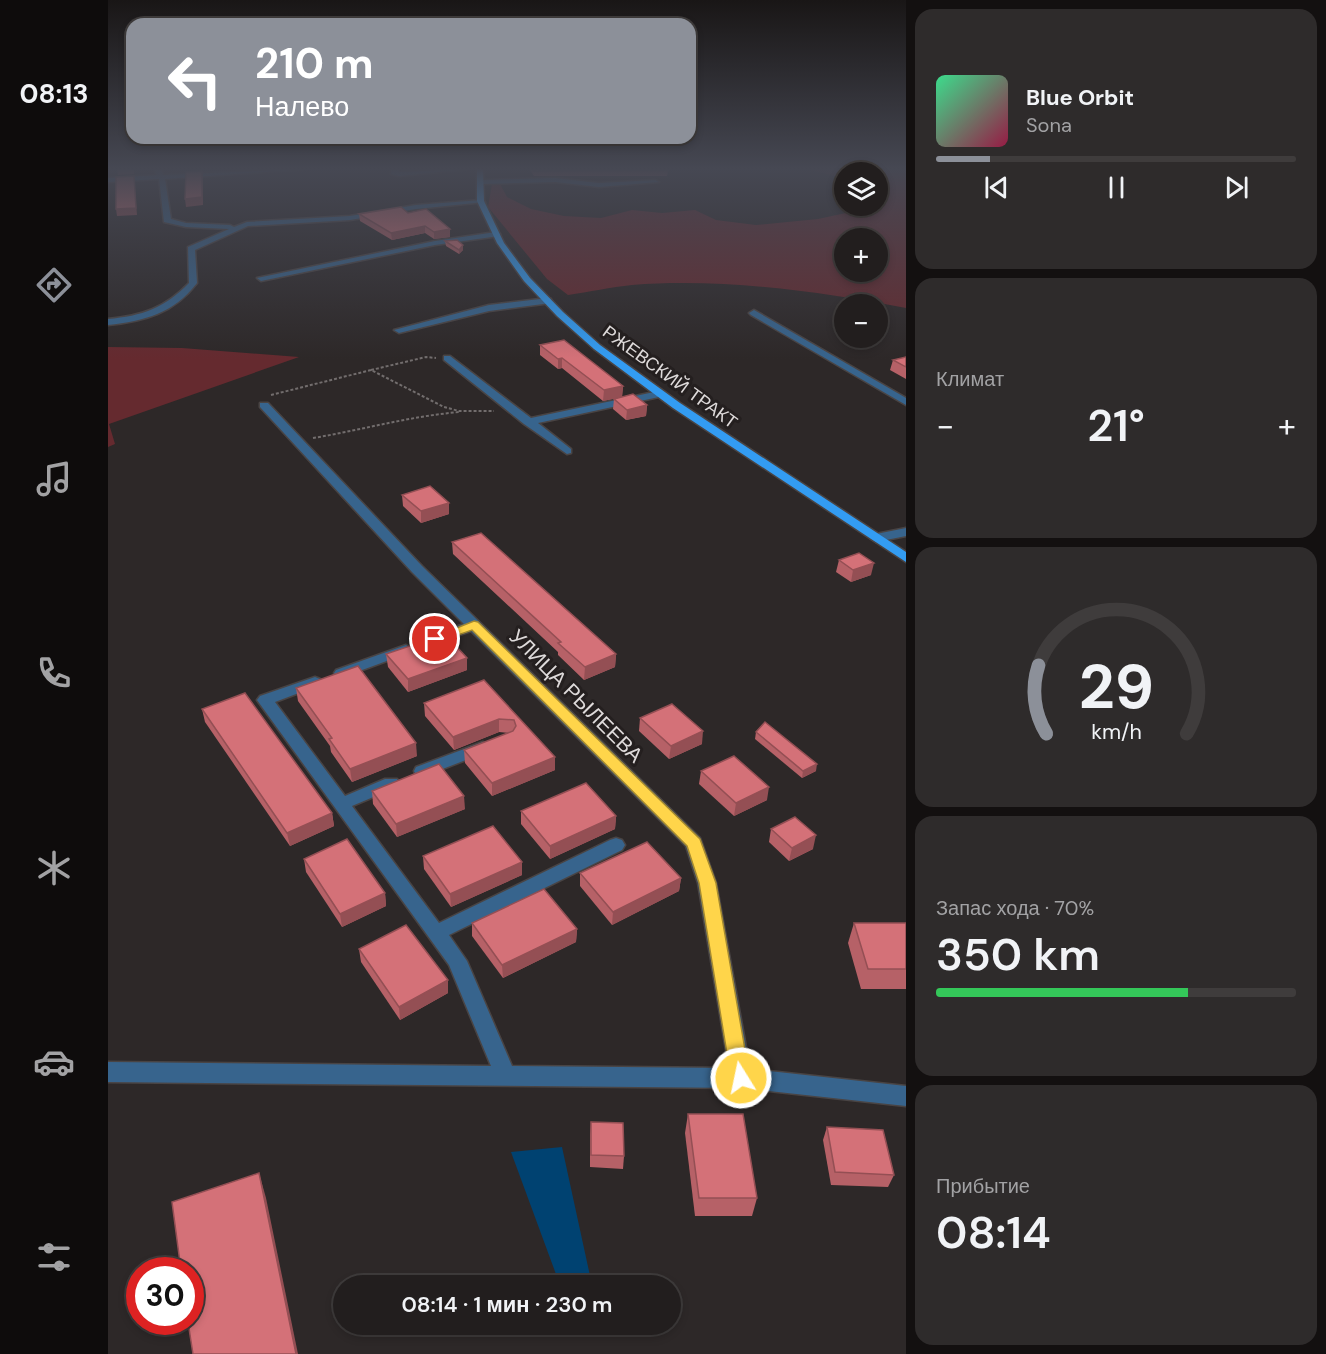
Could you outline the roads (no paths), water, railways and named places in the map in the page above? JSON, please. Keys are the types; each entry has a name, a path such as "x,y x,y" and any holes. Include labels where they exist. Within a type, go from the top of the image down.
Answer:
{"main road":[{"name":"РЖЕВСКИЙ ТРАКТ","path":"496,234 529,281 597,348 659,394 906,558"}],"street":[{"path":"108,322 159,313 178,301 193,283 191,249 225,232"},
{"path":"261,278 435,243 496,234"},
{"path":"399,330 489,308 548,301"},
{"path":"754,312 906,402"},
{"path":"447,358 567,451"},
{"path":"528,422 659,394"},
{"name":"УЛИЦА РЫЛЕЕВА","path":"264,405 417,569 694,843 708,883 741,1078"},
{"path":"876,538 906,532"},
{"path":"474,625 265,700 457,961 505,1074"},
{"path":"341,804 495,742"},
{"path":"436,933 616,845"},
{"path":"108,1072 741,1078 906,1096"}],"water":[{"path":"562,1147 590,1275 556,1275 511,1152"}]}
